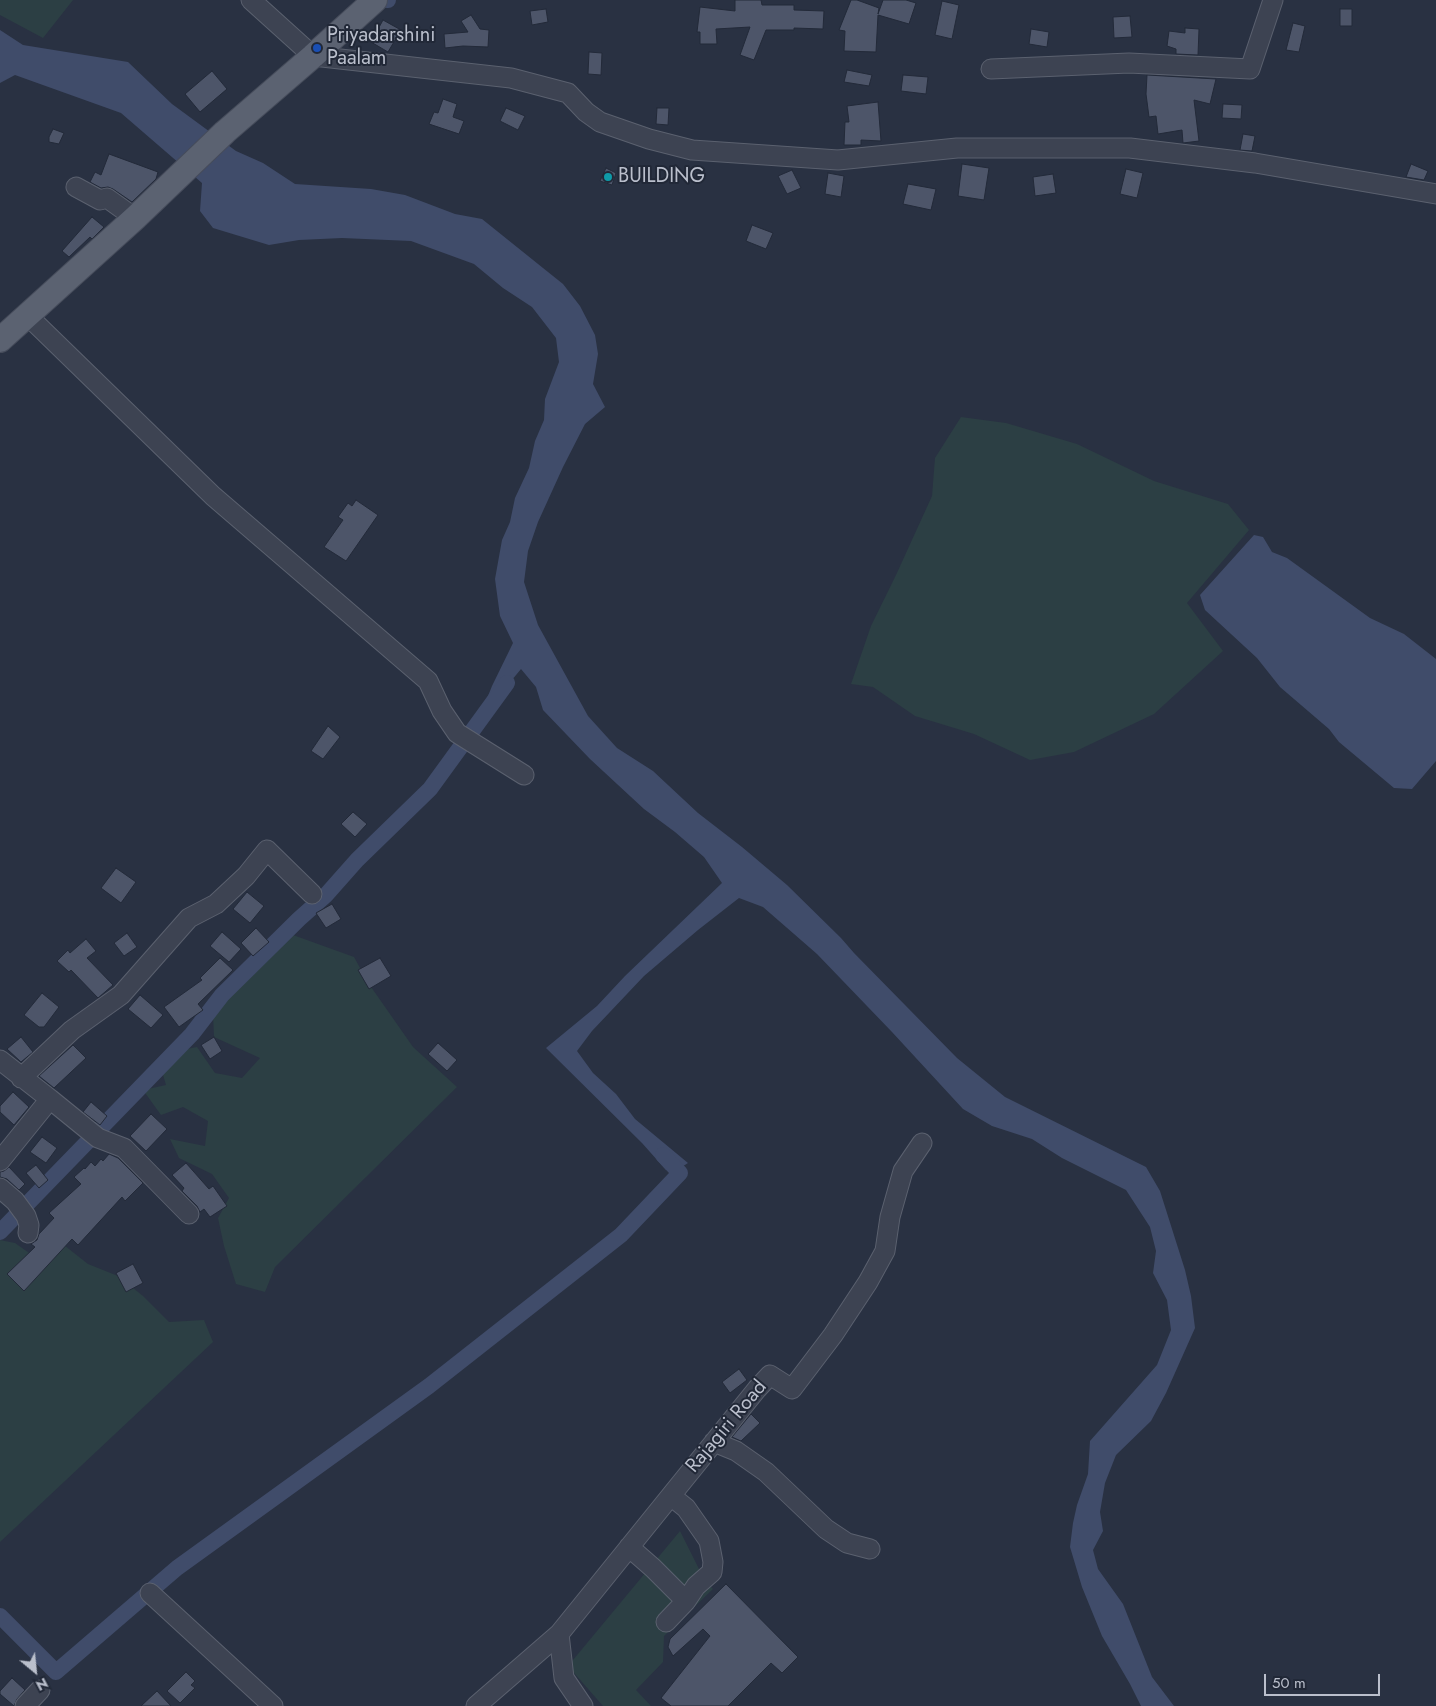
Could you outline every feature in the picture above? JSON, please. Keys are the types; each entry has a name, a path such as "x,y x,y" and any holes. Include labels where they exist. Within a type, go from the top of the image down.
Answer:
{"main road":[{"path":"0,340 135,218 225,132 368,7"}],"street":[{"path":"251,0 313,56 511,78 568,93 586,112 600,122 649,139 692,150 838,160 956,148 1130,148 1255,163 1436,194"},
{"path":"991,69 1129,62 1250,69 1273,0"},
{"path":"76,187 100,200 107,198 135,218"},
{"path":"27,316 213,496 428,681 442,711 457,733 524,775"},
{"path":"22,1078 72,1030 121,995 189,918 216,904 246,876 267,850 312,894"},
{"path":"0,1060 94,1135 124,1148 189,1214"},
{"path":"0,1161 50,1099"},
{"name":"Rajagiri Road","path":"476,1706 560,1634 757,1389 770,1376 792,1389 833,1335 868,1282 885,1251 890,1217 903,1171 922,1143"},
{"path":"0,1188 23,1217"},
{"path":"714,1442 736,1451 766,1472 826,1529 847,1543 870,1549"},
{"path":"666,1622 686,1601 696,1586 712,1572 714,1562 709,1541 686,1508 671,1496"},
{"path":"629,1547 654,1568 686,1601"},
{"path":"150,1592 273,1706"},
{"path":"560,1634 564,1678 583,1706"}],"green space":[{"path":"0,0 73,0 43,38 0,15"},
{"path":"961,417 1006,423 1077,444 1154,481 1228,504 1249,530 1187,603 1223,651 1154,714 1074,752 1030,760 974,734 915,716 873,687 851,684 871,626 932,496 935,458"},
{"path":"293,935 354,957 369,984 413,1047 457,1087 275,1267 265,1292 236,1284 224,1246 218,1218 229,1198 212,1174 179,1158 170,1139 205,1146 208,1121 183,1107 161,1115 143,1090 166,1085 161,1068 176,1051 197,1047 215,1073 242,1078 260,1058 214,1037 213,1014 279,945"},
{"path":"55,1238 88,1264 118,1276 143,1296 169,1322 204,1320 213,1342 0,1542 0,1240 15,1243 42,1262"},
{"path":"680,1531 705,1581 713,1589 664,1636 663,1662 636,1690 651,1706 603,1706 568,1666"}],"water":[{"path":"0,30 23,45 128,62 172,104 236,151 263,163 295,184 371,189 405,195 455,214 482,219 563,284 580,306 595,335 598,354 593,384 605,407 585,424 563,467 538,522 528,551 524,582 538,625 588,716 617,748 653,771 698,813 787,885 957,1058 1005,1097 1146,1167 1160,1191 1185,1270 1195,1328 1166,1393 1151,1421 1116,1455 1105,1483 1100,1512 1103,1531 1093,1550 1098,1569 1123,1604 1152,1677 1174,1706 1141,1706 1102,1636 1082,1587 1070,1547 1077,1505 1088,1474 1090,1441 1157,1365 1171,1330 1167,1300 1153,1273 1156,1251 1150,1227 1126,1190 1062,1158 1032,1139 992,1126 963,1109 817,954 763,907 739,898 644,976 592,1031 577,1051 593,1073 616,1094 635,1119 688,1163 677,1170 666,1170 642,1143 546,1048 597,1006 625,976 722,883 704,857 644,809 590,759 543,710 536,687 521,669 478,721 492,686 513,643 500,616 495,579 502,540 510,522 515,498 529,468 535,441 544,420 545,399 559,362 556,338 532,307 503,288 474,264 411,241 342,238 299,240 269,245 213,228 200,211 202,183 121,113 15,75 0,83"},
{"path":"1254,535 1263,537 1272,552 1287,558 1370,618 1404,634 1436,659 1436,761 1412,789 1394,788 1339,742 1329,729 1280,687 1257,658 1205,610 1200,595"}],"building":[{"path":"735,0 761,0 762,5 794,5 794,10 824,11 823,29 794,28 794,30 766,30 754,60 740,55 750,27 716,29 717,44 700,44 700,32 697,32 700,7 735,11"},
{"path":"851,0 857,0 879,8 878,14 883,0 906,0 916,3 909,24 878,15 876,52 844,51 845,31 839,30"},
{"path":"942,1 959,5 952,39 935,35"},
{"path":"546,9 548,22 532,25 530,11"},
{"path":"1340,9 1352,9 1352,26 1340,26"},
{"path":"471,15 480,29 489,30 488,47 463,46 445,48 444,34 468,32 461,21"},
{"path":"1130,16 1132,37 1114,38 1113,17"},
{"path":"383,20 401,30 388,52 371,42"},
{"path":"1293,23 1305,26 1299,52 1286,50"},
{"path":"1185,28 1199,29 1198,55 1176,54 1176,49 1167,46 1169,31 1185,33"},
{"path":"1031,29 1049,32 1047,47 1029,44"},
{"path":"589,52 602,53 601,75 588,74"},
{"path":"847,70 872,75 869,86 844,82"},
{"path":"212,71 227,89 200,112 185,94"},
{"path":"903,75 928,77 926,94 901,91"},
{"path":"1147,75 1216,79 1210,104 1194,100 1199,141 1183,143 1182,130 1158,134 1156,116 1149,117 1146,94"},
{"path":"443,99 457,104 453,117 464,121 459,134 429,124 434,112 438,113"},
{"path":"878,102 881,141 861,140 861,145 844,145 845,122 849,122 847,106"},
{"path":"1223,104 1242,105 1241,119 1222,118"},
{"path":"506,108 525,116 518,130 500,121"},
{"path":"657,108 669,108 668,125 656,124"},
{"path":"53,129 64,133 59,144 49,142"},
{"path":"1243,134 1255,136 1252,151 1240,150"},
{"path":"109,154 158,172 156,179 132,202 113,189 108,187 101,188 90,182 95,172 101,175"},
{"path":"962,164 989,168 984,200 958,196"},
{"path":"1411,164 1428,171 1424,180 1406,177"},
{"name":"BUILDING","path":"606,168 616,173 612,185 600,181"},
{"path":"1126,169 1143,173 1137,198 1120,194"},
{"path":"792,170 801,188 787,194 778,176"},
{"path":"828,173 844,176 841,197 825,194"},
{"path":"1053,174 1056,193 1035,196 1033,177"},
{"path":"908,184 936,189 931,210 903,204"},
{"path":"92,217 104,227 92,239 90,237 69,257 62,251"},
{"path":"752,225 773,233 766,249 746,241"},
{"path":"356,500 378,515 346,561 324,547 343,520 338,517 348,503 352,506"},
{"path":"328,726 340,737 323,759 311,751"},
{"path":"353,812 367,824 355,837 341,824"},
{"path":"116,868 136,882 121,903 101,888"},
{"path":"247,892 264,906 250,923 233,909"},
{"path":"332,904 341,919 326,928 316,913"},
{"path":"256,928 269,942 253,956 241,943"},
{"path":"222,932 241,949 229,962 210,946"},
{"path":"127,933 137,947 124,956 114,943"},
{"path":"86,939 96,951 87,958 113,985 98,998 71,970 69,972 57,961 68,950 70,953"},
{"path":"220,958 233,970 198,1004 203,1010 179,1027 164,1007 202,980 200,978"},
{"path":"380,958 391,976 369,989 358,970"},
{"path":"42,993 59,1007 44,1027 39,1027 24,1015"},
{"path":"140,995 163,1015 151,1028 128,1009"},
{"path":"21,1037 33,1052 21,1062 7,1049"},
{"path":"214,1037 222,1051 210,1059 201,1045"},
{"path":"438,1043 457,1060 447,1071 428,1054"},
{"path":"73,1045 86,1058 54,1088 39,1076"},
{"path":"13,1092 29,1107 14,1125 0,1112 0,1106"},
{"path":"91,1102 107,1116 100,1125 83,1112"},
{"path":"151,1114 167,1129 146,1151 130,1136"},
{"path":"42,1137 57,1148 46,1163 30,1152"},
{"path":"109,1154 118,1158 143,1183 125,1201 122,1197 78,1245 72,1239 24,1291 7,1274 35,1247 31,1244 37,1240 39,1234 54,1218 49,1213 81,1184 74,1177 91,1162 95,1166"},
{"path":"186,1163 209,1189 213,1186 227,1206 210,1217 204,1209 200,1212 197,1206 182,1191 184,1188 172,1175"},
{"path":"36,1165 48,1180 39,1188 26,1173"},
{"path":"9,1167 25,1184 19,1190 7,1179 0,1177 0,1172"},
{"path":"133,1264 143,1283 126,1292 116,1273"},
{"path":"739,1369 747,1380 730,1393 722,1382"},
{"path":"751,1414 760,1423 741,1441 732,1437"},
{"path":"726,1584 798,1657 782,1673 771,1663 728,1706 671,1706 661,1698 710,1636 703,1629 673,1656 668,1647 670,1639"},
{"path":"186,1672 195,1681 191,1685 195,1688 180,1703 167,1691"},
{"path":"12,1678 25,1690 14,1706 0,1694 0,1691"},
{"path":"157,1691 171,1706 141,1706"}],"waterway":[{"path":"0,1232 192,1034 222,995 326,895 357,860 430,789 507,683"},
{"path":"0,1616 56,1672 177,1568 429,1386 621,1235 680,1173 663,1155"}],"place":[{"name":"Priyadarshini Paalam","path":"317,48"},
{"name":"BUILDING","path":"608,177"}]}
